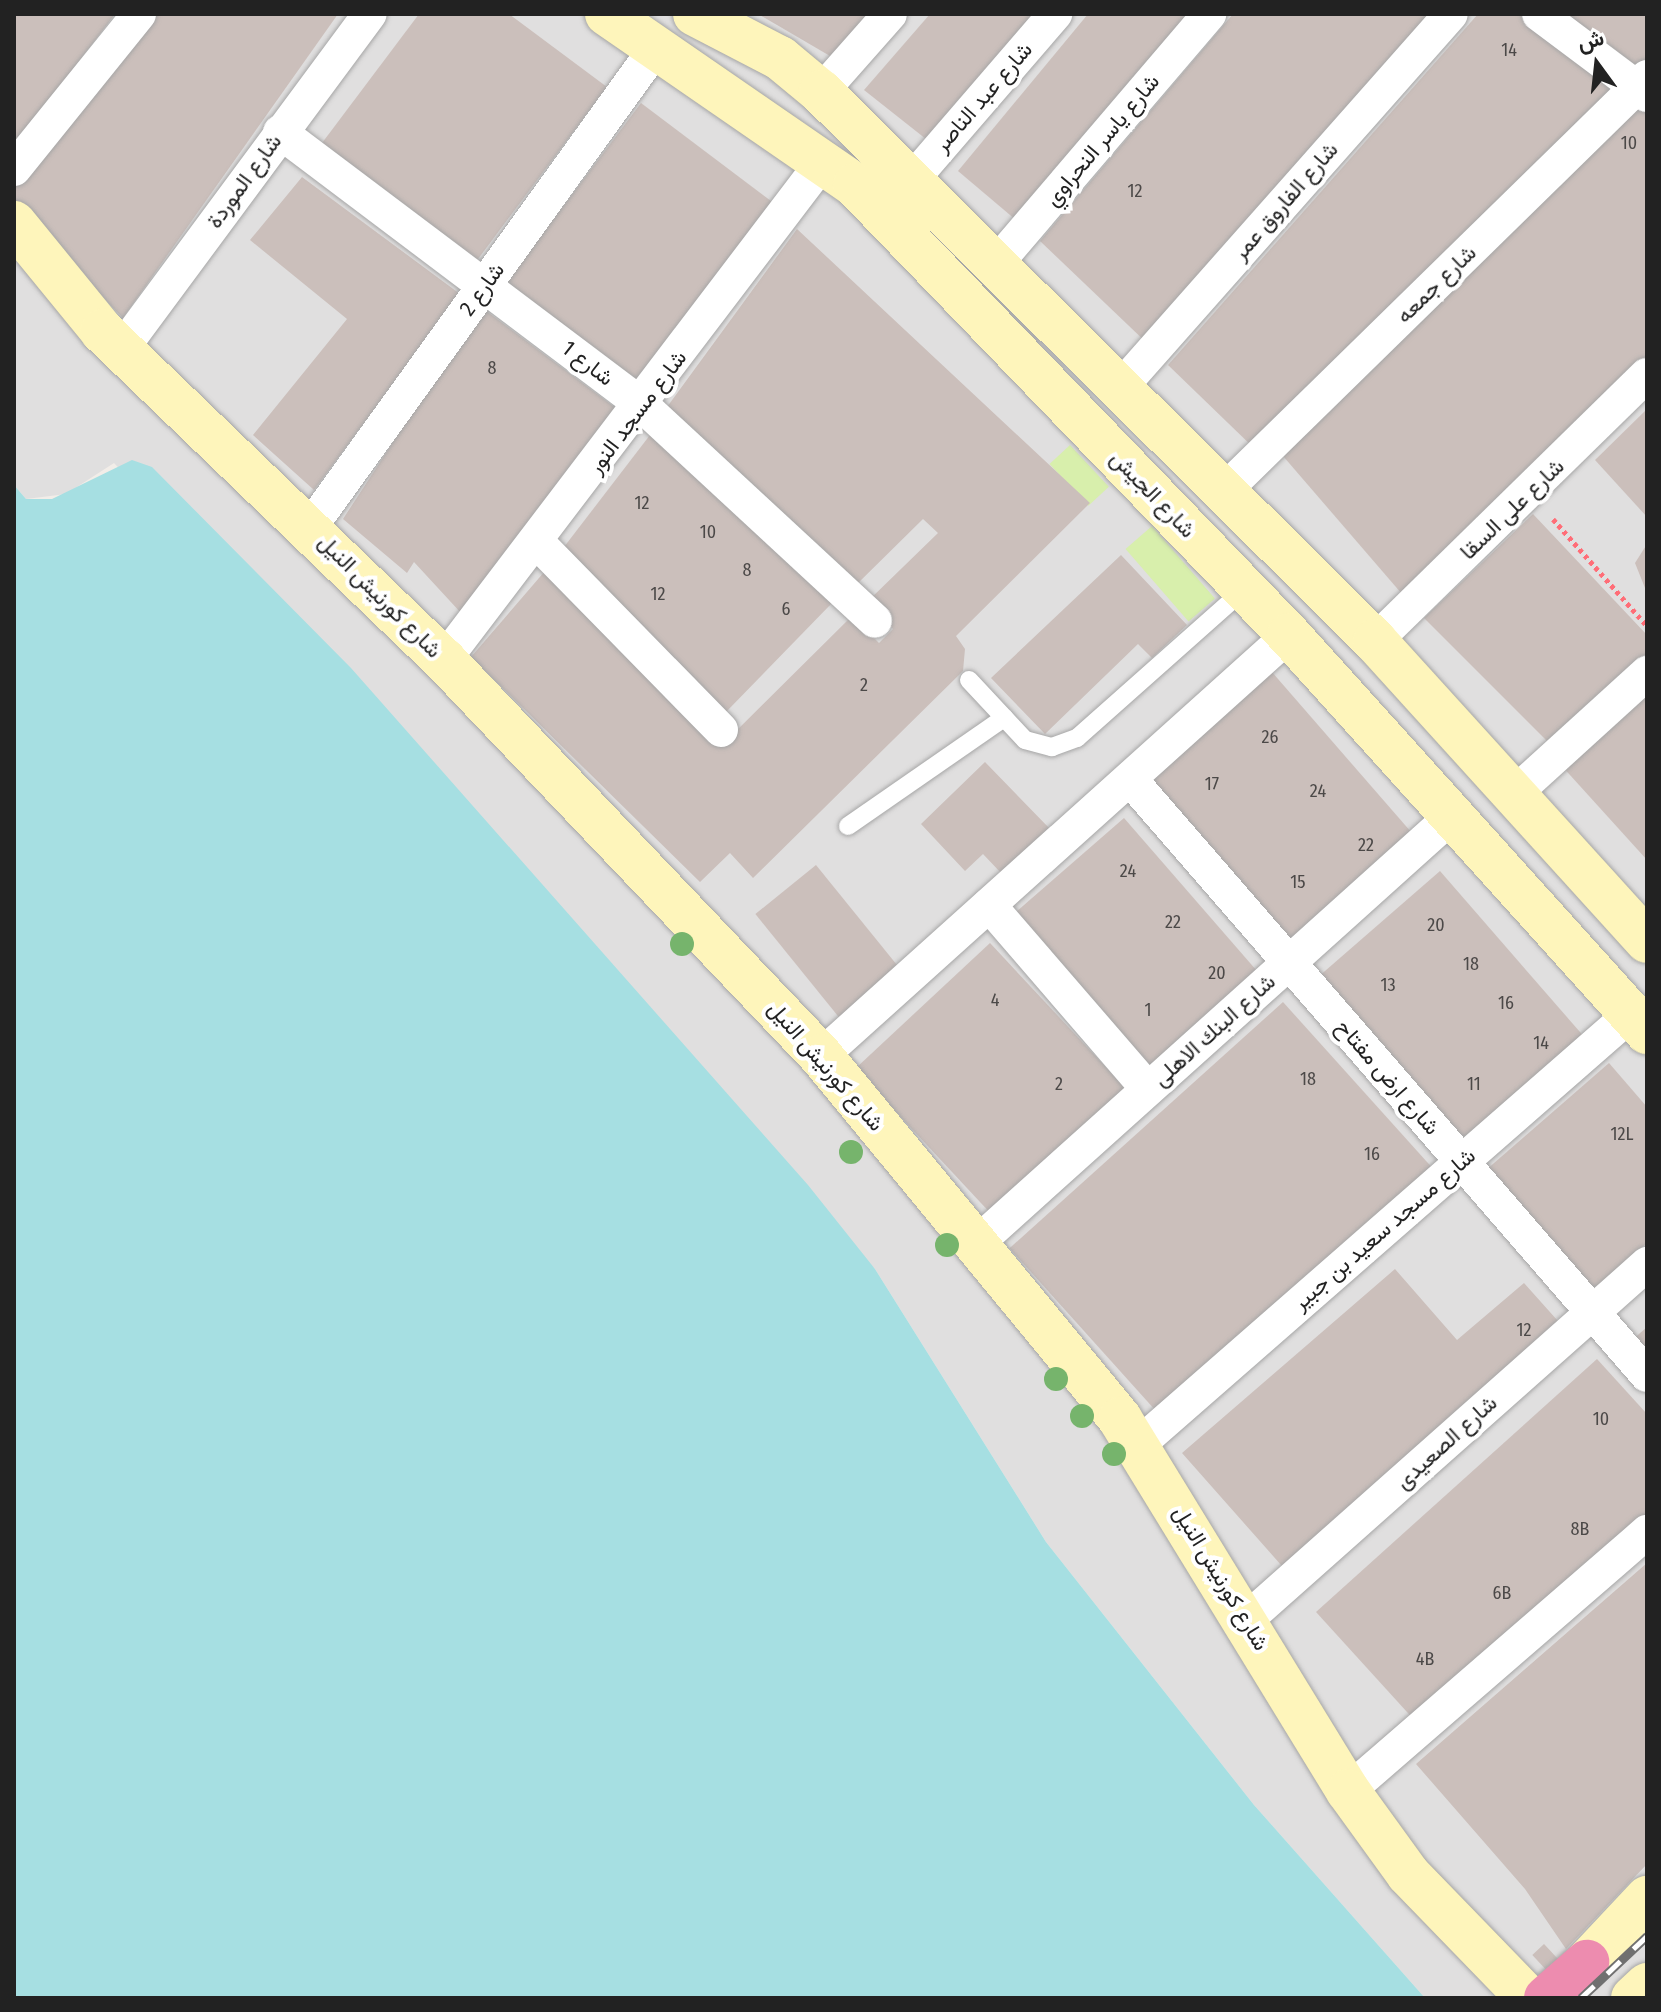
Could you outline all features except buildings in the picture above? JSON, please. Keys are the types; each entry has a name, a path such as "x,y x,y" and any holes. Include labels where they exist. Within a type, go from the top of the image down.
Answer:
{"highway":[{"path":"1546,1998 1587,1962"}],"main road":[{"name":"شارع الجيش","path":"607,14 653,52 825,159 1289,635 1639,1023"},
{"path":"695,14 780,58 821,92 1375,641 1647,941"},
{"name":"شارع كورنيش النيل","path":"14,223 121,350 311,526 444,660 821,1056 1138,1445 1348,1791 1408,1874 1528,1998"},
{"path":"1159,500 1210,477"},
{"path":"1496,864 1527,809"},
{"path":"1587,1962 1647,1898"},
{"path":"1633,1998 1647,1985"}],"street":[{"path":"14,169 139,14"},
{"name":"شارع الموردة","path":"121,350 370,14"},
{"path":"821,92 890,14"},
{"name":"شارع عبد الناصر","path":"911,181 1055,14"},
{"name":"شارع ياسر النحراوي","path":"995,265 1209,14"},
{"name":"شارع الفاروق عمر","path":"1120,388 1451,14"},
{"path":"1539,14 1644,86"},
{"name":"شارع 2","path":"311,526 653,52"},
{"name":"شارع جمعه","path":"1210,477 1644,86"},
{"name":"شارع 1","path":"280,132 486,283 643,406 875,621"},
{"name":"شارع مسجد النور","path":"444,660 643,406 825,159"},
{"name":"شارع على السقا","path":"1375,641 1530,493 1647,375"},
{"path":"537,542 721,730"},
{"path":"821,1056 1289,635"},
{"path":"1527,809 1647,673"},
{"name":"شارع ارض مفتاح","path":"1130,779 1647,1375"},
{"name":"شارع البنك الاهلى","path":"976,1244 1452,816"},
{"path":"989,905 1148,1089"},
{"name":"شارع مسجد سعيد بن جبير","path":"1138,1445 1462,1161 1639,1023"},
{"name":"شارع الصعيدى","path":"1245,1621 1647,1264"},
{"path":"1348,1791 1647,1532"}],"lane":[{"path":"969,680 1025,740 1052,747 1077,738 1245,589"},
{"path":"848,826 1004,718"}],"path":[{"path":"1530,493 1647,626"}],"shaded area":[{"path":"14,14 1647,14 1647,1998 1425,1998 1254,1805 1046,1542 875,1269 114,463 66,494 26,499 14,485"}],"green space":[{"path":"1070,445 1109,487 1088,506 1050,464"},
{"path":"1152,526 1215,598 1189,621 1126,549"}],"water":[{"path":"132,460 152,467 351,668 808,1185 875,1269 1046,1542 1254,1805 1425,1998 14,1998 14,485 26,499 52,499"}],"railway":[{"path":"1581,1998 1647,1936"}]}
